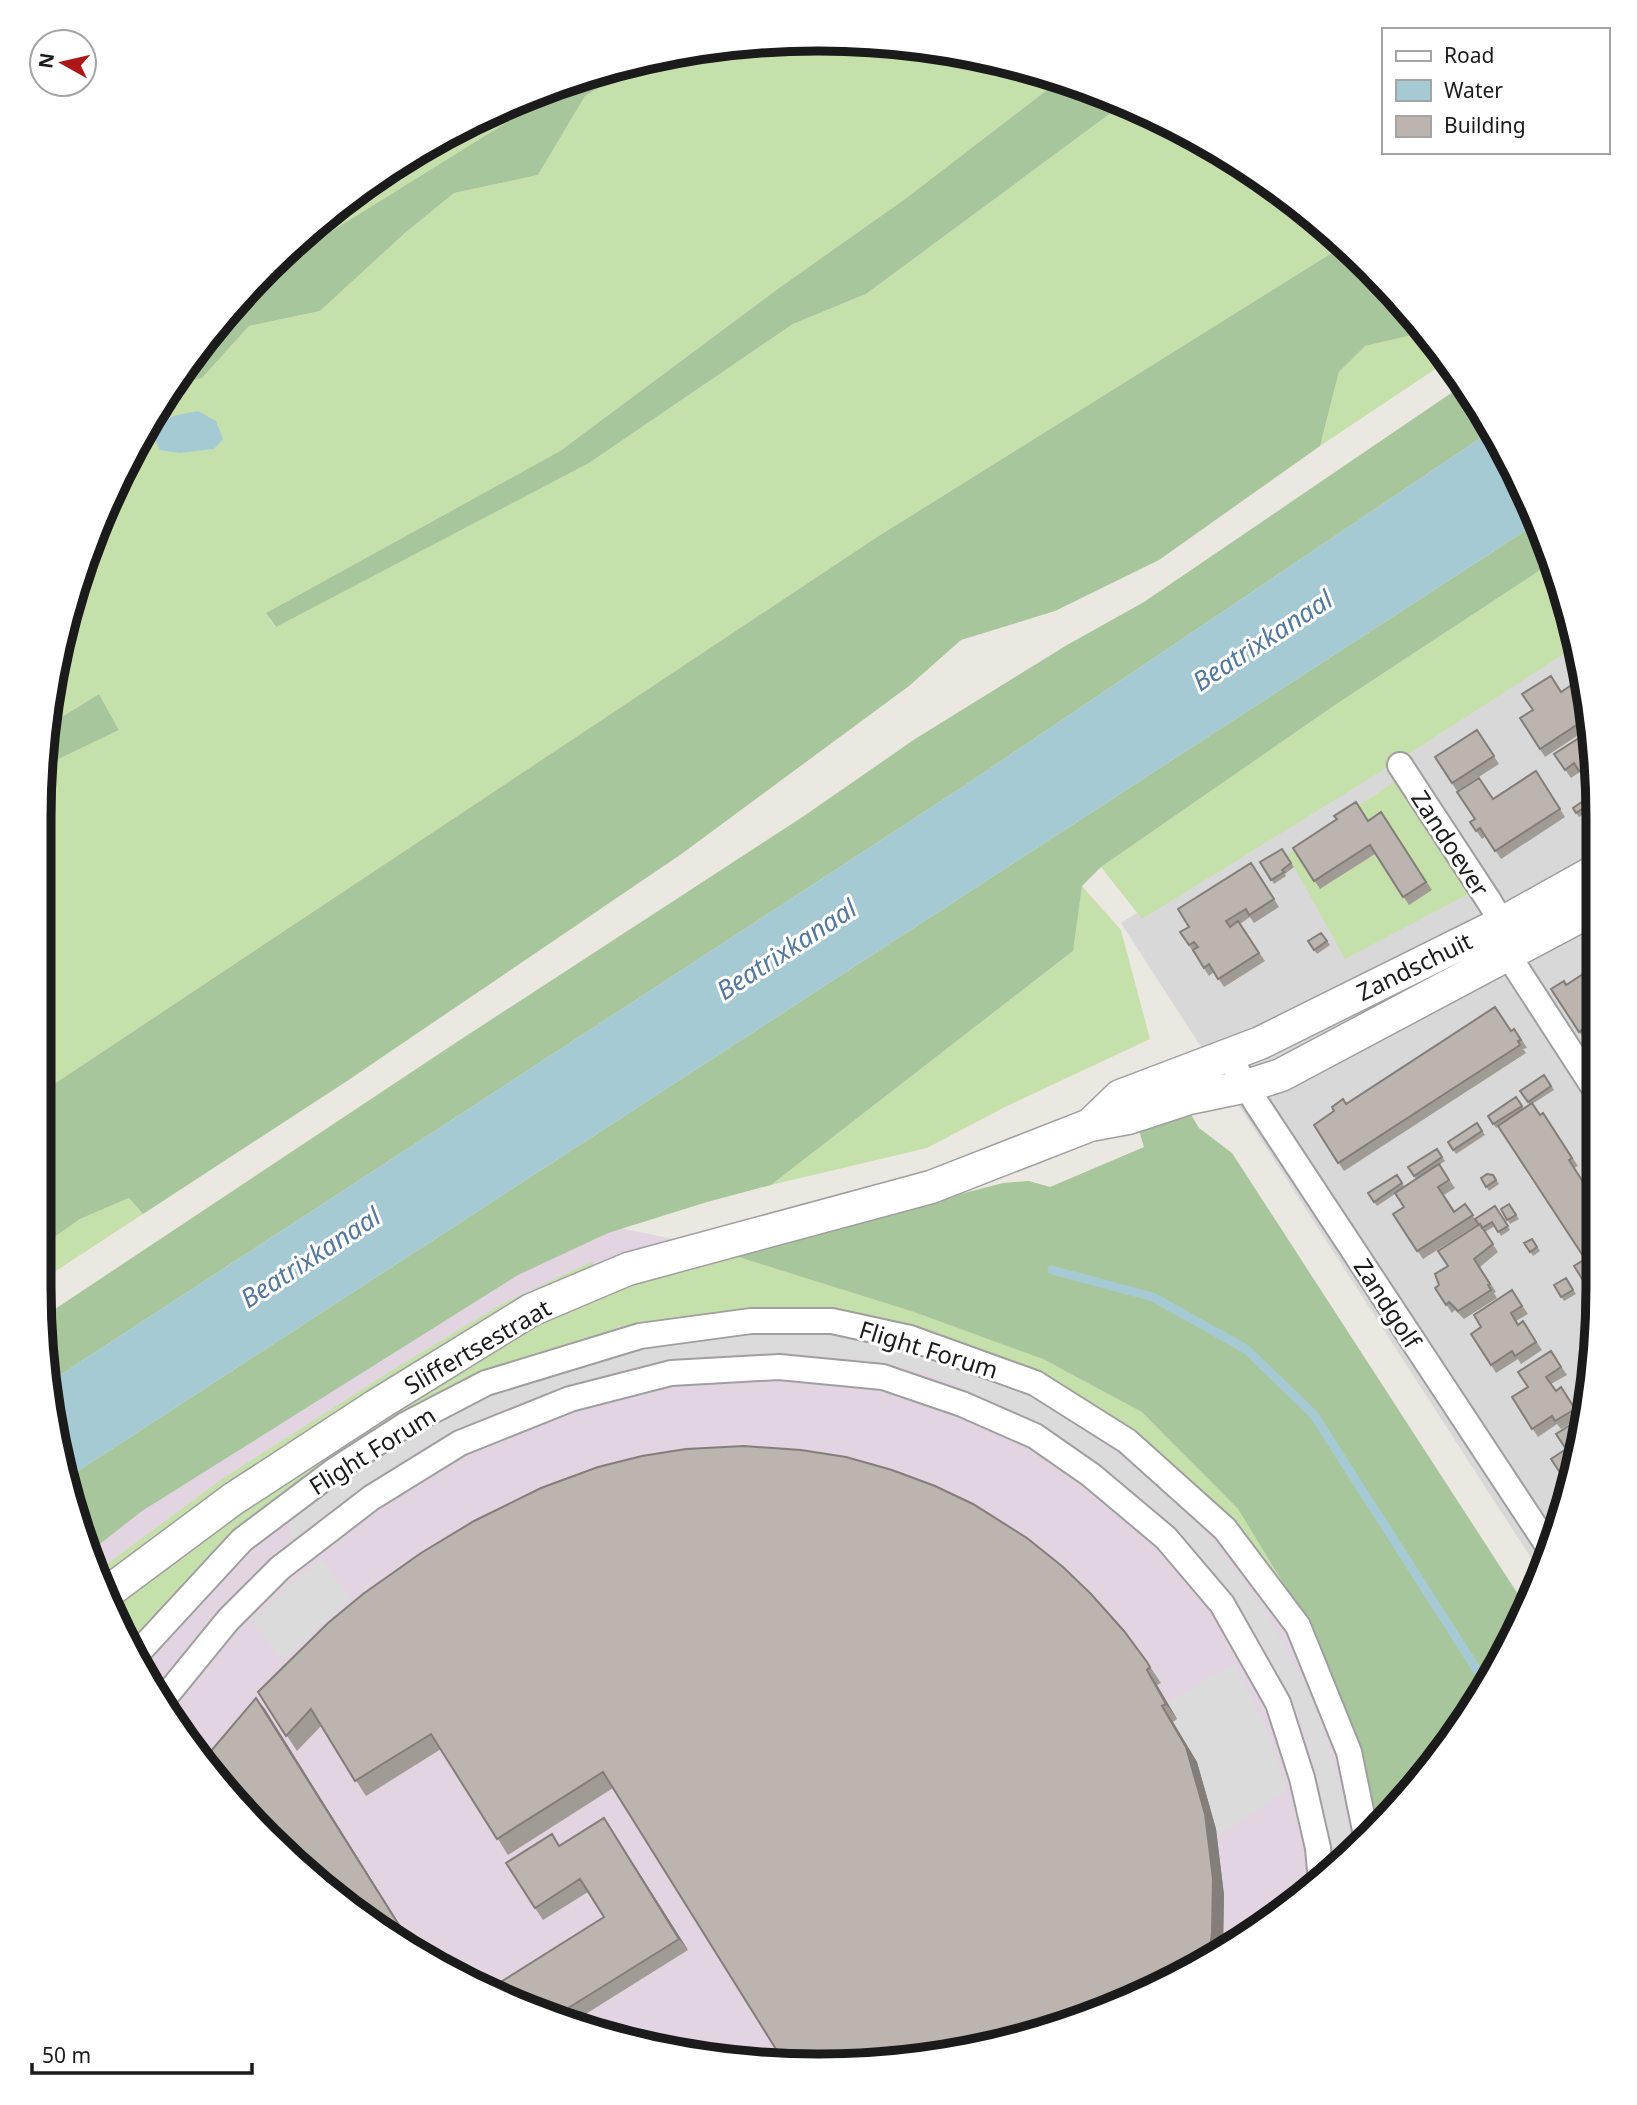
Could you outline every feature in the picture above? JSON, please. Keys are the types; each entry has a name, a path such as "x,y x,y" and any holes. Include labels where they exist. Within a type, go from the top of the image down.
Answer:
{"street":[{"name":"Zandoever","path":"1400,765 1502,923"},
{"name":"Zandschuit","path":"1228,1055 1260,1043 1502,923 1586,876"},
{"name":"Zandschuit","path":"1247,1086 1281,1075 1586,913"},
{"path":"1502,923 1508,956 1586,1076"},
{"name":"Zandgolf","path":"1228,1055 1544,1539"},
{"name":"Sliffertsestraat","path":"1090,1125 1119,1096 1228,1055"},
{"name":"Sliffertsestraat","path":"113,1588 233,1499 377,1405 531,1310 628,1269 931,1187 1090,1125 1128,1118 1189,1098 1247,1086"},
{"name":"Flight Forum","path":"142,1648 242,1540 335,1470 405,1425 486,1384 640,1336 751,1321 832,1321 910,1338 1035,1383 1128,1441 1225,1529 1298,1626 1349,1752 1364,1826"},
{"name":"Flight Forum","path":"168,1693 228,1620 280,1568 371,1498 460,1443 570,1399 671,1373 779,1367 883,1377 962,1404 1035,1436 1091,1475 1166,1538 1222,1604 1278,1703 1302,1778 1318,1848 1320,1868"}],"shaded area":[{"path":"1565,643 1580,718 1585,768 1585,1337 1571,1436 1560,1485 1534,1563 1121,923"},
{"path":"605,1225 746,1254 1145,1398 1394,1795 1325,1864 1286,1896 1245,1925 1158,1975 1065,2014 1017,2028 919,2048 869,2053 768,2053 718,2048 620,2028 525,1996 479,1975 392,1925 312,1864 241,1793 209,1754 180,1713 130,1626 92,1535 127,1506 516,1262"},
{"path":"771,1330 831,1334 927,1356 976,1371 1033,1398 1098,1440 1146,1477 1211,1538 1257,1598 1308,1687 1330,1750 1344,1802 1349,1840 1328,1861 1321,1791 1303,1727 1273,1663 1231,1591 1168,1520 1106,1468 1013,1410 927,1373 866,1360 780,1352 706,1356 628,1368 498,1411 429,1444 360,1488 289,1542 292,1513 386,1445 514,1382 654,1339"},
{"path":"320,1559 351,1598 282,1660 252,1620"},
{"path":"1235,1663 1268,1732 1287,1791 1198,1847 1122,1730"}],"green space":[{"path":"818,51 919,57 1017,77 1051,87 905,199 779,288 560,451 266,613 275,627 589,463 793,324 866,294 1115,110 1158,130 1245,180 1286,209 1335,251 877,537 51,1086 53,762 119,730 99,694 57,720 57,718 77,620 91,572 130,479 187,382 202,378 249,326 320,311 405,233 454,193 538,175 585,96 616,78 669,66 718,57"},
{"path":"616,78 585,96 538,175 454,193 405,233 320,311 249,326 202,378 187,382 241,312 305,247 533,106"},
{"path":"1051,87 1115,110 866,294 793,324 589,463 276,627 266,613 560,451 779,288 905,199"},
{"path":"533,106 305,247 351,209 392,180 479,130"},
{"path":"1335,251 1414,334 1365,346 1339,372 1320,446 1159,560 1055,611 961,640 909,686 680,855 347,1081 143,1214 129,1198 80,1219 51,1240 51,1086 877,537"},
{"path":"1414,334 1439,367 1320,446 1339,372 1364,346"},
{"path":"1456,390 1484,436 958,790 56,1378 51,1311 469,1034 801,818 915,739 1067,645 1144,602"},
{"path":"1529,528 1544,567 1338,703 1101,867 1082,886 1073,951 771,1185 608,1233 518,1275 142,1511 96,1547 74,1473"},
{"path":"1544,567 1567,652 1396,762 1142,919 1101,867 1338,703"},
{"path":"99,694 119,730 53,762 57,720"},
{"path":"1397,780 1470,893 1345,959 1287,854"},
{"path":"1082,886 1121,930 1150,1039 1005,1107 927,1148 771,1185 1072,952"},
{"path":"1190,1113 1199,1128 1232,1153 1520,1597 1507,1626 1457,1713 1428,1754 1373,1817 1306,1621 1238,1509 1142,1412 1043,1359 914,1312 729,1254 1003,1183 1029,1181 1050,1187 1144,1147 1137,1124"},
{"path":"129,1198 143,1214 51,1274 51,1240 80,1219"},
{"path":"729,1254 915,1312 1043,1359 1142,1412 1238,1509 1306,1621 1130,1432 833,1313 750,1309 621,1329 620,1325 603,1337 289,1491 250,1516 138,1640 118,1600 211,1528 346,1440 545,1318 591,1298 612,1294 631,1284"},
{"path":"593,1261 593,1268 355,1402 236,1478 107,1574 104,1566 222,1479 500,1305"}],"water":[{"path":"198,411 216,421 223,439 214,449 179,453 160,450 153,437 161,423 177,415"},
{"name":"Beatrixkanaal","path":"1484,436 1529,528 74,1473 56,1378 958,790"}],"building":[{"path":"1551,676 1561,692 1574,684 1580,722 1540,749 1520,718 1533,710 1522,694"},
{"path":"1477,730 1494,756 1452,783 1435,757"},
{"path":"1582,736 1585,767 1579,771 1574,763 1565,770 1554,754"},
{"path":"1536,771 1560,809 1495,851 1480,828 1476,831 1470,822 1475,819 1457,792 1479,778 1493,799"},
{"path":"1586,799 1586,807 1576,813 1573,808"},
{"path":"1356,802 1368,821 1381,812 1426,882 1403,897 1370,845 1314,881 1293,848 1337,819 1334,816"},
{"path":"1282,849 1291,863 1282,870 1284,872 1271,880 1260,862"},
{"path":"1251,863 1274,899 1249,915 1246,909 1226,921 1230,927 1238,921 1259,953 1218,979 1209,964 1204,968 1193,950 1198,947 1194,942 1189,945 1180,932 1189,927 1178,909"},
{"path":"1321,933 1327,941 1314,950 1308,941"},
{"path":"1586,972 1586,1027 1579,1032 1551,989 1564,981 1566,985"},
{"path":"1495,1007 1511,1031 1514,1029 1521,1040 1518,1041 1520,1045 1338,1163 1314,1125 1334,1111 1332,1107 1343,1099 1346,1104"},
{"path":"1544,1075 1551,1086 1528,1102 1520,1091"},
{"path":"1516,1097 1522,1106 1493,1124 1488,1116"},
{"path":"1532,1103 1540,1115 1543,1113 1572,1158 1569,1160 1583,1182 1586,1179 1586,1285 1574,1266 1585,1259 1498,1126"},
{"path":"1477,1123 1482,1131 1453,1150 1448,1142"},
{"path":"1437,1149 1442,1157 1414,1176 1408,1167"},
{"path":"1439,1164 1449,1180 1438,1187 1454,1212 1465,1204 1473,1215 1417,1251 1393,1214 1404,1207 1395,1193"},
{"path":"1487,1174 1493,1175 1496,1180 1486,1187 1481,1178"},
{"path":"1397,1175 1402,1183 1374,1202 1368,1193"},
{"path":"1509,1204 1516,1215 1507,1220 1501,1209"},
{"path":"1495,1206 1508,1226 1498,1232 1492,1222 1482,1228 1475,1219"},
{"path":"1480,1224 1493,1244 1474,1259 1491,1290 1458,1311 1449,1302 1446,1305 1435,1288 1439,1285 1435,1274 1448,1266 1438,1251"},
{"path":"1532,1239 1537,1247 1530,1252 1524,1243"},
{"path":"1566,1278 1573,1290 1561,1297 1554,1285"},
{"path":"1512,1290 1522,1306 1511,1313 1518,1325 1523,1321 1536,1342 1515,1356 1512,1351 1491,1365 1471,1334 1481,1327 1474,1315"},
{"path":"1551,1351 1561,1367 1546,1377 1556,1391 1561,1387 1575,1409 1555,1421 1552,1416 1532,1429 1512,1397 1528,1387 1518,1372"},
{"path":"1573,1423 1562,1476 1551,1459 1566,1449 1556,1434"},
{"path":"744,1446 801,1450 846,1457 892,1470 973,1504 1027,1538 1063,1567 1124,1631 1147,1662 1150,1667 1147,1670 1166,1704 1162,1706 1186,1747 1205,1814 1213,1879 1210,1946 1158,1975 1112,1996 1017,2028 919,2048 869,2053 779,2053 603,1772 497,1839 431,1734 355,1781 311,1709 286,1736 258,1692 328,1623 363,1594 421,1553 474,1521 541,1488 598,1467 686,1449"},
{"path":"256,1698 403,1932 351,1896 312,1864 241,1793 209,1754"},
{"path":"604,1818 679,1939 564,2011 498,1984 604,1917 580,1879 535,1908 506,1863 552,1834 559,1846"}],"waterway":[{"path":"1052,1270 1153,1297 1246,1349 1314,1415 1480,1675"}]}
